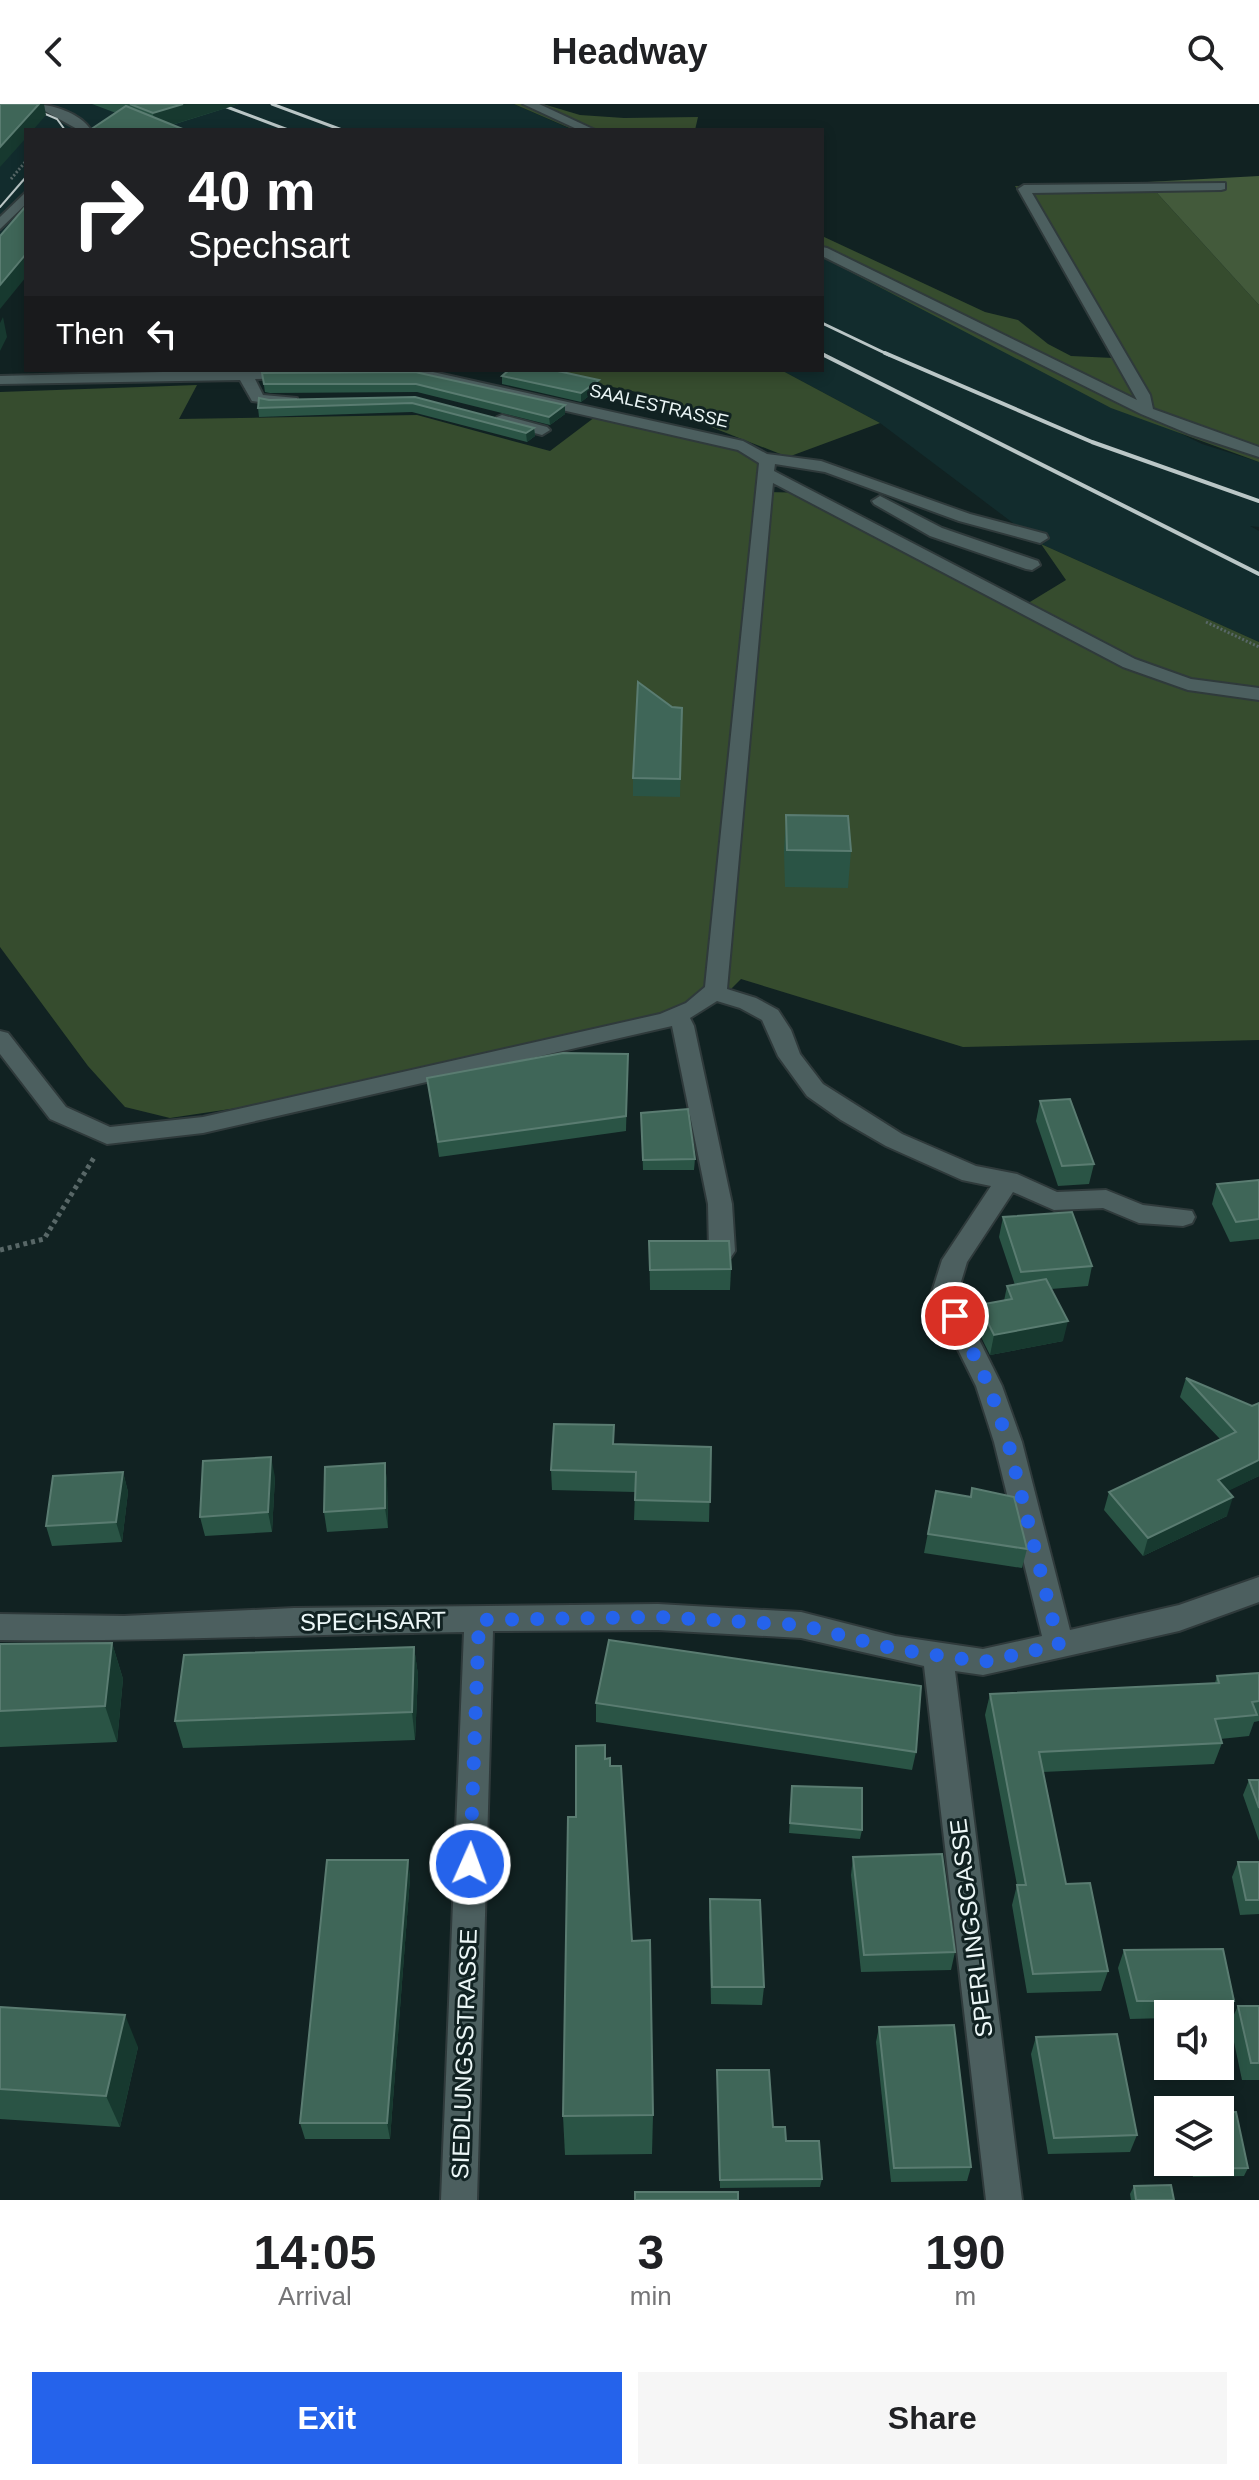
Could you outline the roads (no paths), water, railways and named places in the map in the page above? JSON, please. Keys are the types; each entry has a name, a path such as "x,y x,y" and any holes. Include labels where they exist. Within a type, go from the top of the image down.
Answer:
{"street":[{"path":"38,104 81,128"},
{"path":"529,104 584,128"},
{"path":"1146,411 1143,395 1024,189 1221,186"},
{"path":"0,225 23,204"},
{"path":"824,252 1146,411 1194,431 1259,452"},
{"name":"SAALESTRASSE","path":"0,380 282,372"},
{"path":"418,372 425,394"},
{"name":"SAALESTRASSE","path":"418,372 743,446 766,466 1129,663 1188,684 1259,694"},
{"path":"245,374 257,398 309,401"},
{"path":"485,416 542,430"},
{"path":"0,1038 58,1113 107,1136 203,1125 677,1015 694,1008 716,990 766,466 806,461 824,464 936,532 1032,565"},
{"path":"845,479 986,526 1040,538"},
{"path":"970,544 986,526"},
{"path":"713,992 748,1003 770,1015 789,1056 815,1090 894,1140 971,1174 1008,1180 1054,1201 1106,1199 1139,1214 1183,1217"},
{"path":"677,1015 683,1026 720,1204 722,1251"},
{"path":"1008,1180 955,1260 944,1295 989,1386 1008,1442 1059,1645"},
{"name":"SPECHSART","path":"0,1627 124,1629 294,1621 658,1617 801,1625 895,1649 983,1662 1179,1618 1259,1589"},
{"name":"SIEDLUNGSSTRASSE","path":"459,2200 479,1620"},
{"name":"SPERLINGSGASSE","path":"938,1655 1004,2200"}],"tram line":[{"path":"22,104 57,119 64,128"},
{"path":"0,207 24,179"}],"railway":[{"path":"219,104 283,128"},
{"path":"272,104 337,128"},
{"path":"824,324 889,355"},
{"path":"885,353 1092,442 1259,501"},
{"path":"824,355 1259,574"}]}
